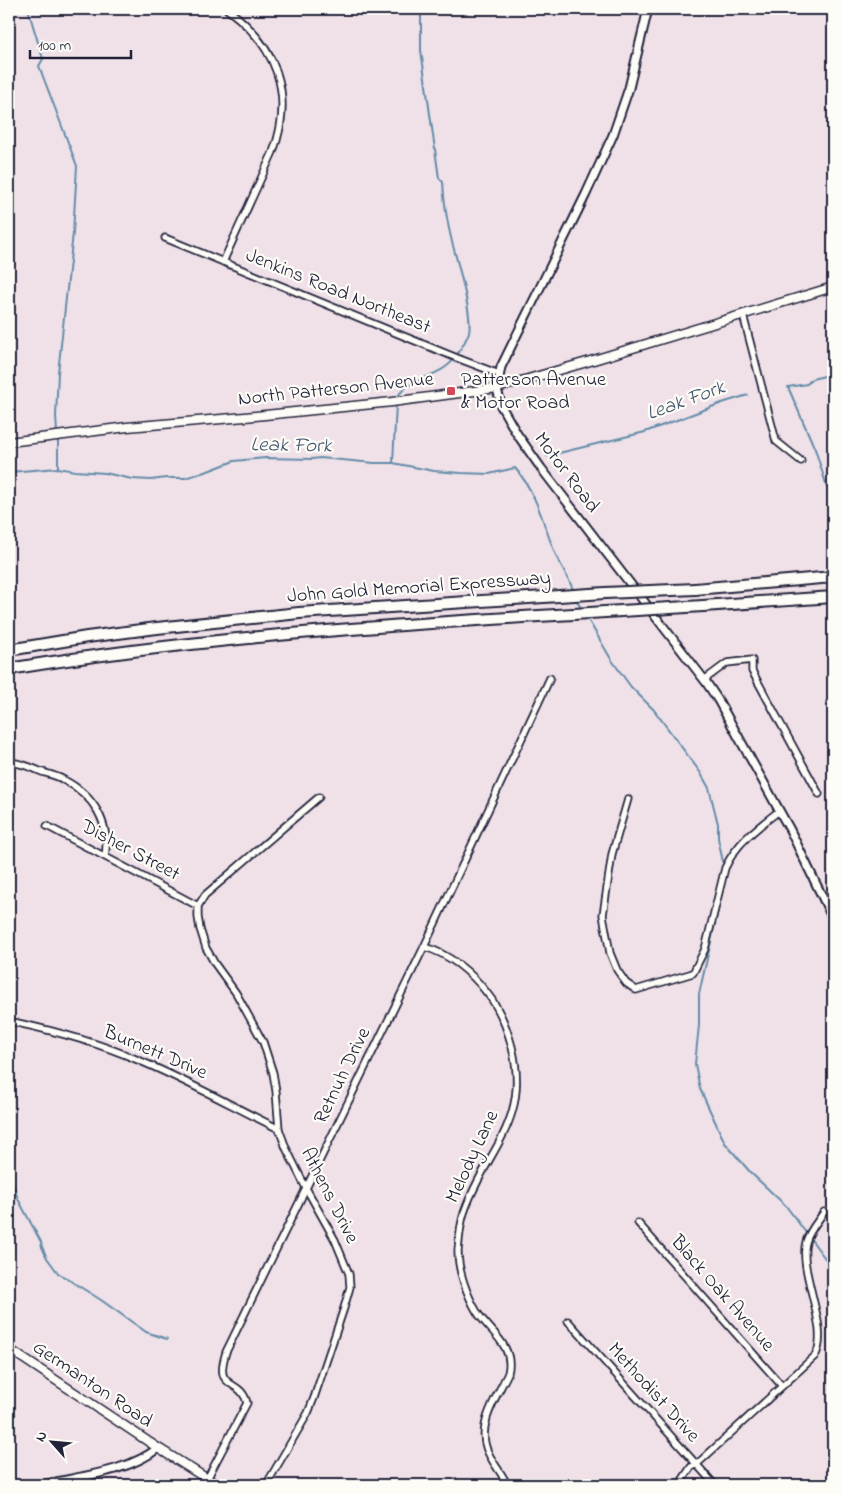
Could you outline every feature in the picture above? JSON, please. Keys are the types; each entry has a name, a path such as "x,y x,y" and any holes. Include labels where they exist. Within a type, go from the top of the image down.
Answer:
{"highway":[{"name":"John Gold Memorial Expressway","path":"9,650 157,628 299,613 694,589 833,577"},
{"name":"John Gold Memorial Expressway","path":"9,669 114,653 259,636 406,624 833,597"}],"main road":[{"name":"North Patterson Avenue","path":"9,442 102,430 392,402 498,388 833,287"},
{"name":"Germanton Road","path":"9,1349 217,1485"}],"street":[{"path":"223,262 278,141 283,110 279,80 268,51 253,31 240,18 227,9"},
{"name":"Motor Road","path":"648,9 629,88 613,134 586,194 504,360 499,374 498,388 501,406 525,447 718,700 779,811 833,919"},
{"name":"Jenkins Road Northeast","path":"165,238 499,374"},
{"path":"743,315 776,442 801,461"},
{"path":"704,680 727,663 752,660 752,671 819,794"},
{"name":"Retnuh Drive","path":"207,1479 247,1402 246,1397 241,1391 225,1380 222,1375 222,1366 226,1352 424,947 550,678"},
{"path":"9,762 22,764 64,779 81,791 92,802 103,821 107,843 105,856"},
{"path":"198,906 205,895 319,797"},
{"path":"628,799 612,854 603,915 610,953 617,970 626,983 636,990 693,973 706,949 725,868 730,858 744,839 779,811"},
{"name":"Disher Street","path":"47,826 198,906"},
{"name":"Athens Drive","path":"198,906 200,929 206,948 236,993 263,1042 273,1074 279,1130 286,1148 335,1240 348,1268 350,1281 350,1287 330,1355 308,1413 266,1485"},
{"name":"Melody Lane","path":"424,947 431,948 455,962 492,999 506,1027 516,1066 514,1109 463,1214 458,1253 464,1283 475,1308 505,1346 509,1354 510,1364 508,1373 485,1421 484,1433 486,1448 507,1485"},
{"name":"Burnett Drive","path":"14,1022 43,1028 137,1059 279,1130"},
{"path":"679,1485 691,1467 696,1465 816,1356 820,1340 806,1265 806,1243 810,1232 824,1212"},
{"name":"Black Oak Avenue","path":"638,1223 782,1386"},
{"name":"Methodist Drive","path":"568,1321 715,1485"},
{"path":"43,1485 125,1466 147,1457 158,1448"}],"waterway":[{"path":"28,9 43,59 39,66 77,166 73,233 58,373 57,433"},
{"path":"396,400 407,387 448,366 463,346 470,324 464,288 447,220 443,182 439,178 421,50 421,9"},
{"path":"833,374 812,379 807,384 788,387 815,449 833,506"},
{"name":"Leak Fork","path":"547,456 645,432 748,395"},
{"path":"393,463 396,404"},
{"path":"58,438 58,468"},
{"name":"Leak Fork","path":"9,472 58,468 151,480 185,478 234,461 265,458 320,458 393,463 434,471 461,473 489,474 515,468 534,498 555,553 574,592"},
{"path":"576,599 582,610"},
{"path":"586,616 611,659 631,687 654,710 700,772 709,788 718,824 718,838 724,867"},
{"path":"724,884 699,994 699,1025 695,1064 700,1089 725,1143 751,1173 786,1206 833,1269"},
{"path":"9,1171 18,1199 41,1242 47,1258 58,1273 101,1300 146,1332 167,1339"}],"place":[{"name":"Patterson Avenue & Motor Road","path":"451,391"}]}
